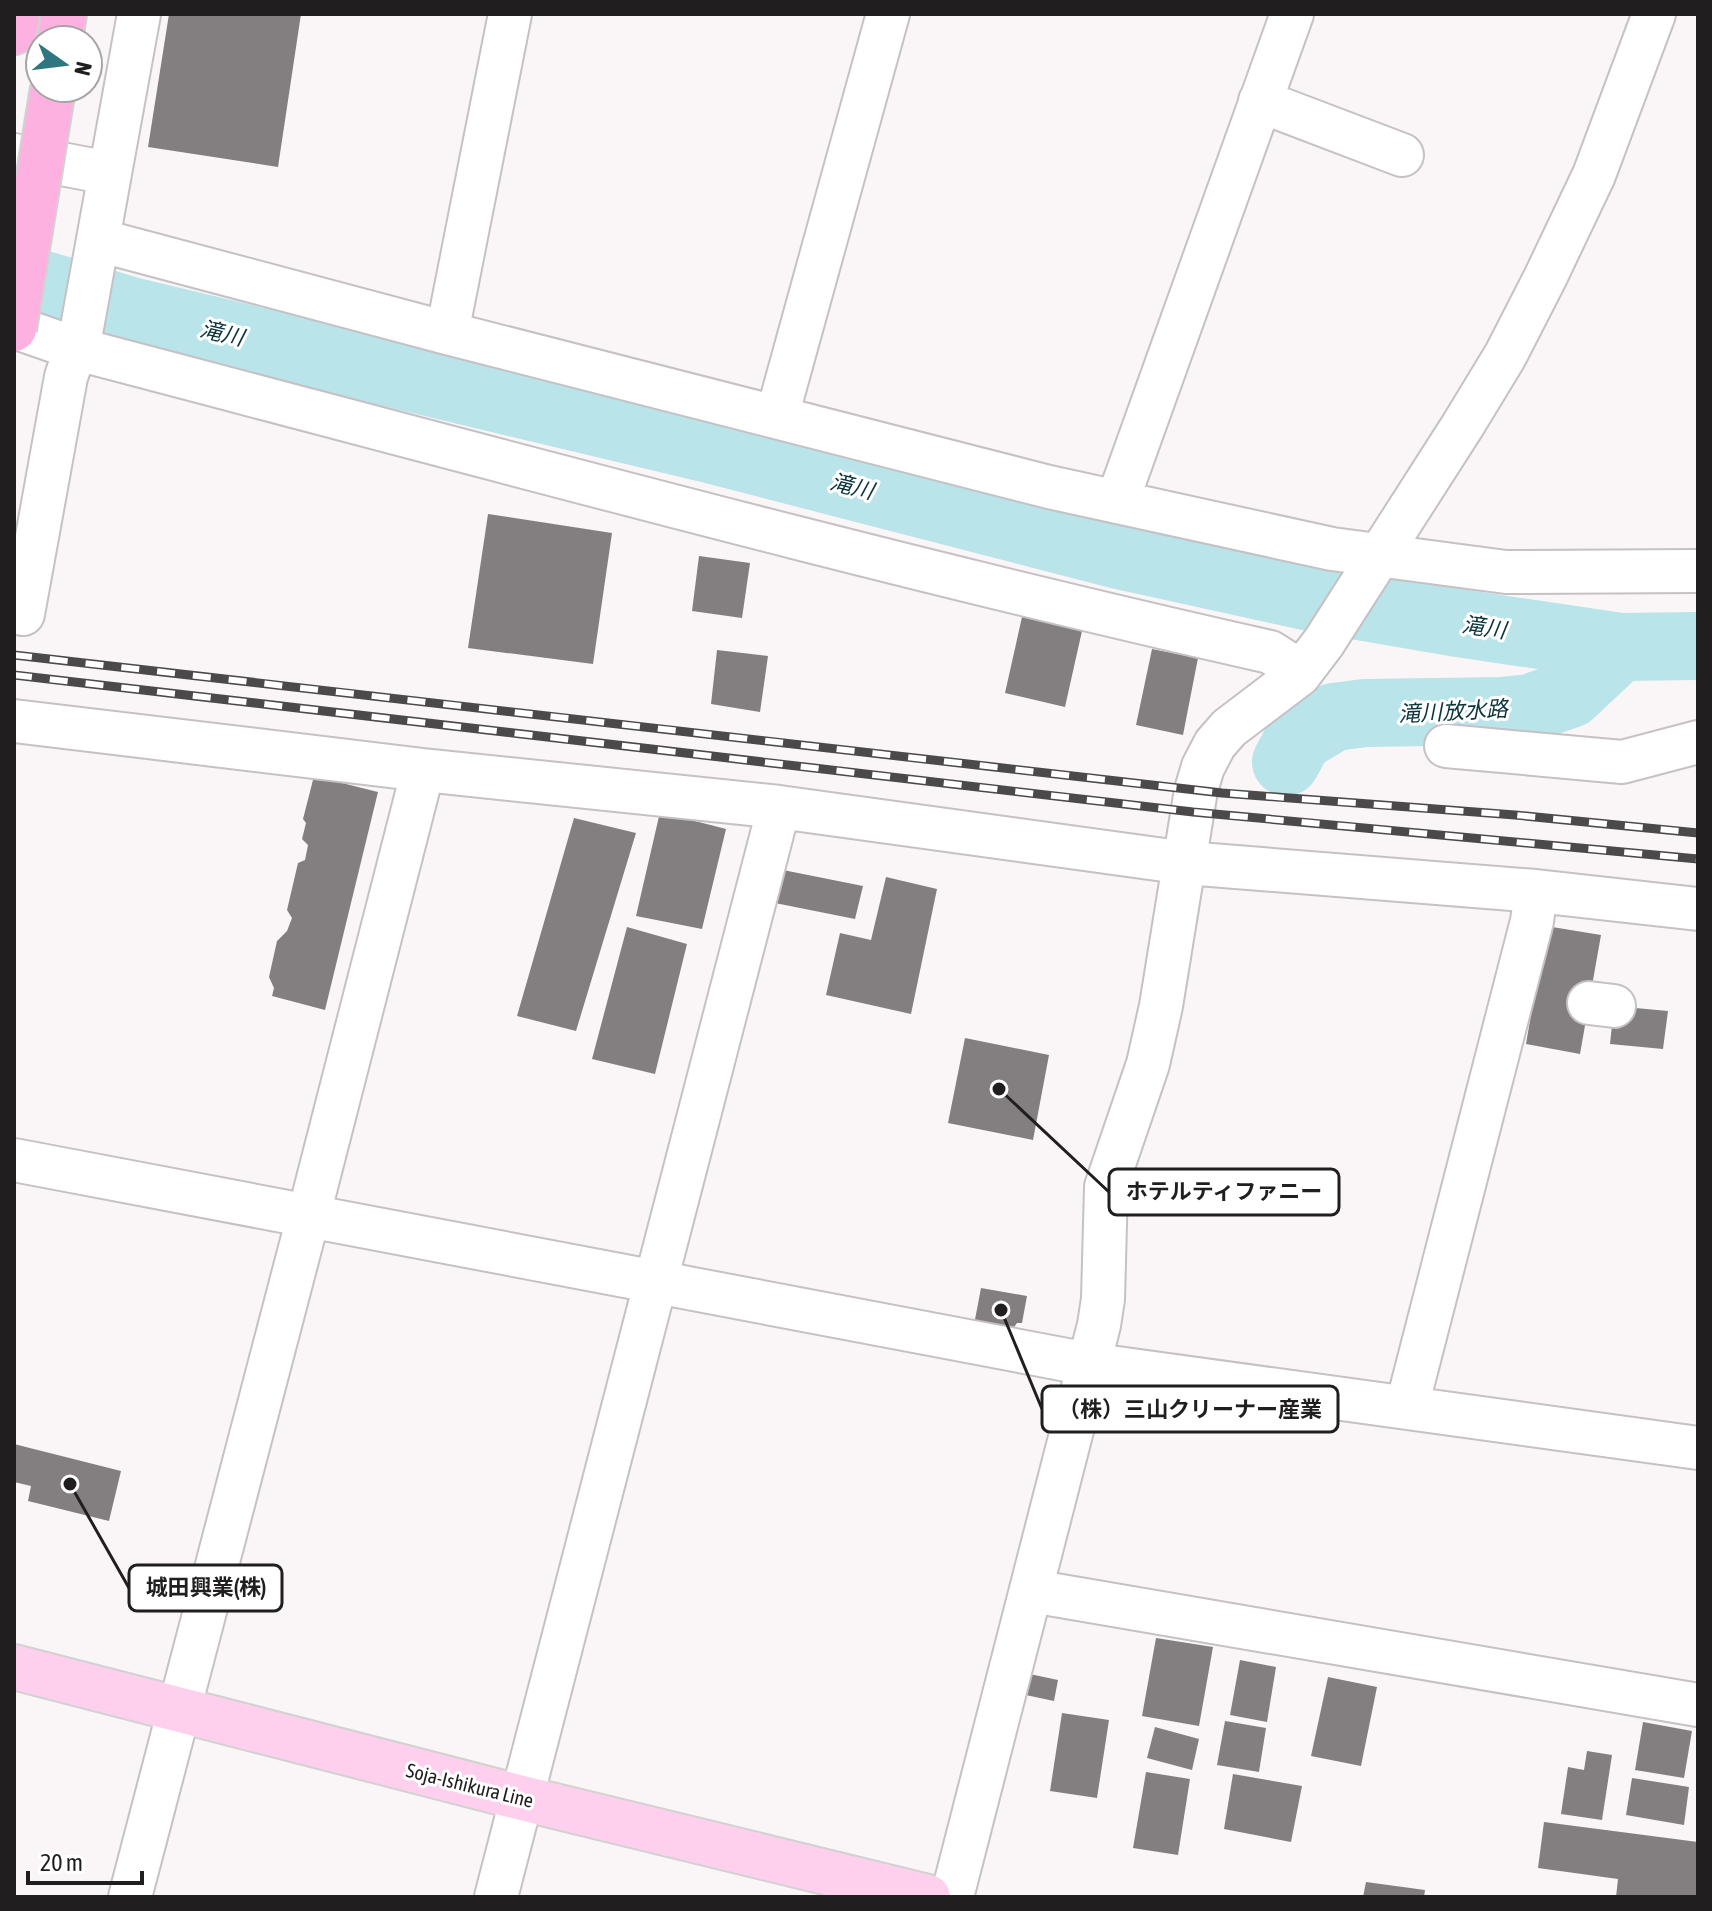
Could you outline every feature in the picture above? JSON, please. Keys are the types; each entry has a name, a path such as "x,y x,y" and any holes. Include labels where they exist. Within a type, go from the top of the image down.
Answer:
{"highway":[{"path":"14,32 17,14"},
{"path":"14,328 50,104"}],"main road":[{"name":"Soja-Ishikura Line","path":"14,1667 522,1798 928,1897"}],"street":[{"path":"14,612 23,614 66,377 79,341 97,248 139,14"},
{"path":"447,333 510,14"},
{"path":"777,416 888,14"},
{"path":"1117,502 1292,14"},
{"path":"952,1897 1032,1591 1103,1299 1106,1187 1148,1064 1161,1006 1196,790 1203,767 1215,744 1229,728 1299,675 1324,642 1505,356 1594,175 1654,14"},
{"path":"1260,101 1402,155"},
{"path":"14,155 109,173"},
{"path":"97,248 1117,502 1332,549 1374,562 1506,572 1698,571"},
{"path":"14,328 79,341 1096,612 1270,652 1289,664 1299,675"},
{"path":"14,721 423,770 779,807 1186,863 1536,891 1698,909"},
{"path":"1446,746 1622,762 1698,742"},
{"path":"130,1897 423,770"},
{"path":"496,1897 779,807"},
{"path":"1407,1406 1532,921 1536,891"},
{"path":"14,1160 1088,1364 1698,1448"},
{"path":"1032,1591 1698,1705"}],"building":[{"path":"169,14 301,14 278,167 148,147"},
{"path":"488,514 612,533 593,664 468,648"},
{"path":"699,556 750,563 742,618 692,611"},
{"path":"1022,617 1082,631 1065,707 1005,693"},
{"path":"1152,649 1198,658 1183,735 1136,725"},
{"path":"717,650 768,656 760,712 711,704"},
{"path":"314,776 378,792 325,1010 272,996 274,988 269,977 277,941 287,931 292,918 287,910 298,863 305,860 308,845 302,839 306,823 303,819"},
{"path":"660,812 726,829 702,929 636,916"},
{"path":"574,818 636,833 576,1031 517,1016"},
{"path":"778,869 863,886 855,919 770,902"},
{"path":"886,877 937,889 911,1014 826,995 840,933 871,940"},
{"path":"1546,926 1601,935 1580,1054 1526,1044"},
{"path":"627,927 687,944 655,1074 592,1059"},
{"path":"1614,1006 1668,1011 1663,1049 1610,1044"},
{"path":"965,1038 1049,1055 1033,1140 948,1123"},
{"path":"981,1288 1027,1296 1022,1323 1017,1323 1007,1337 973,1330"},
{"path":"14,1444 121,1471 109,1521 28,1501 31,1486 14,1482"},
{"path":"1156,1638 1213,1647 1199,1726 1142,1716"},
{"path":"1240,1660 1276,1667 1267,1722 1230,1715"},
{"path":"1025,1673 1058,1680 1054,1701 1021,1694"},
{"path":"1328,1677 1377,1687 1361,1766 1311,1756"},
{"path":"1062,1713 1109,1720 1097,1798 1050,1791"},
{"path":"1225,1721 1266,1728 1259,1772 1217,1765"},
{"path":"1643,1722 1692,1731 1684,1778 1635,1770"},
{"path":"1155,1727 1199,1739 1192,1770 1147,1758"},
{"path":"1587,1751 1612,1755 1602,1820 1561,1814 1568,1767 1584,1770"},
{"path":"1146,1772 1190,1779 1178,1855 1133,1848"},
{"path":"1233,1774 1302,1786 1291,1842 1224,1829"},
{"path":"1632,1778 1689,1787 1684,1825 1626,1815"},
{"path":"1544,1822 1698,1842 1698,1897 1616,1897 1618,1879 1538,1868"},
{"path":"1366,1882 1425,1890 1424,1897 1363,1897"}],"waterway":[{"name":"滝川","path":"14,276 131,311 709,449 1119,555 1324,600 1452,622 1620,647 1698,646"},
{"name":"滝川放水路","path":"1286,762 1299,738 1334,717 1365,713 1530,708 1570,694 1620,647"}],"railway":[{"path":"14,655 1222,793 1515,815 1698,833"},
{"path":"14,675 1193,812 1698,859"}],"place":[{"name":"ホテルティファニー","path":"999,1089"},
{"name":"（株）三山クリーナー産業","path":"1001,1310"},
{"name":"城田興業(株)","path":"70,1484"}]}
